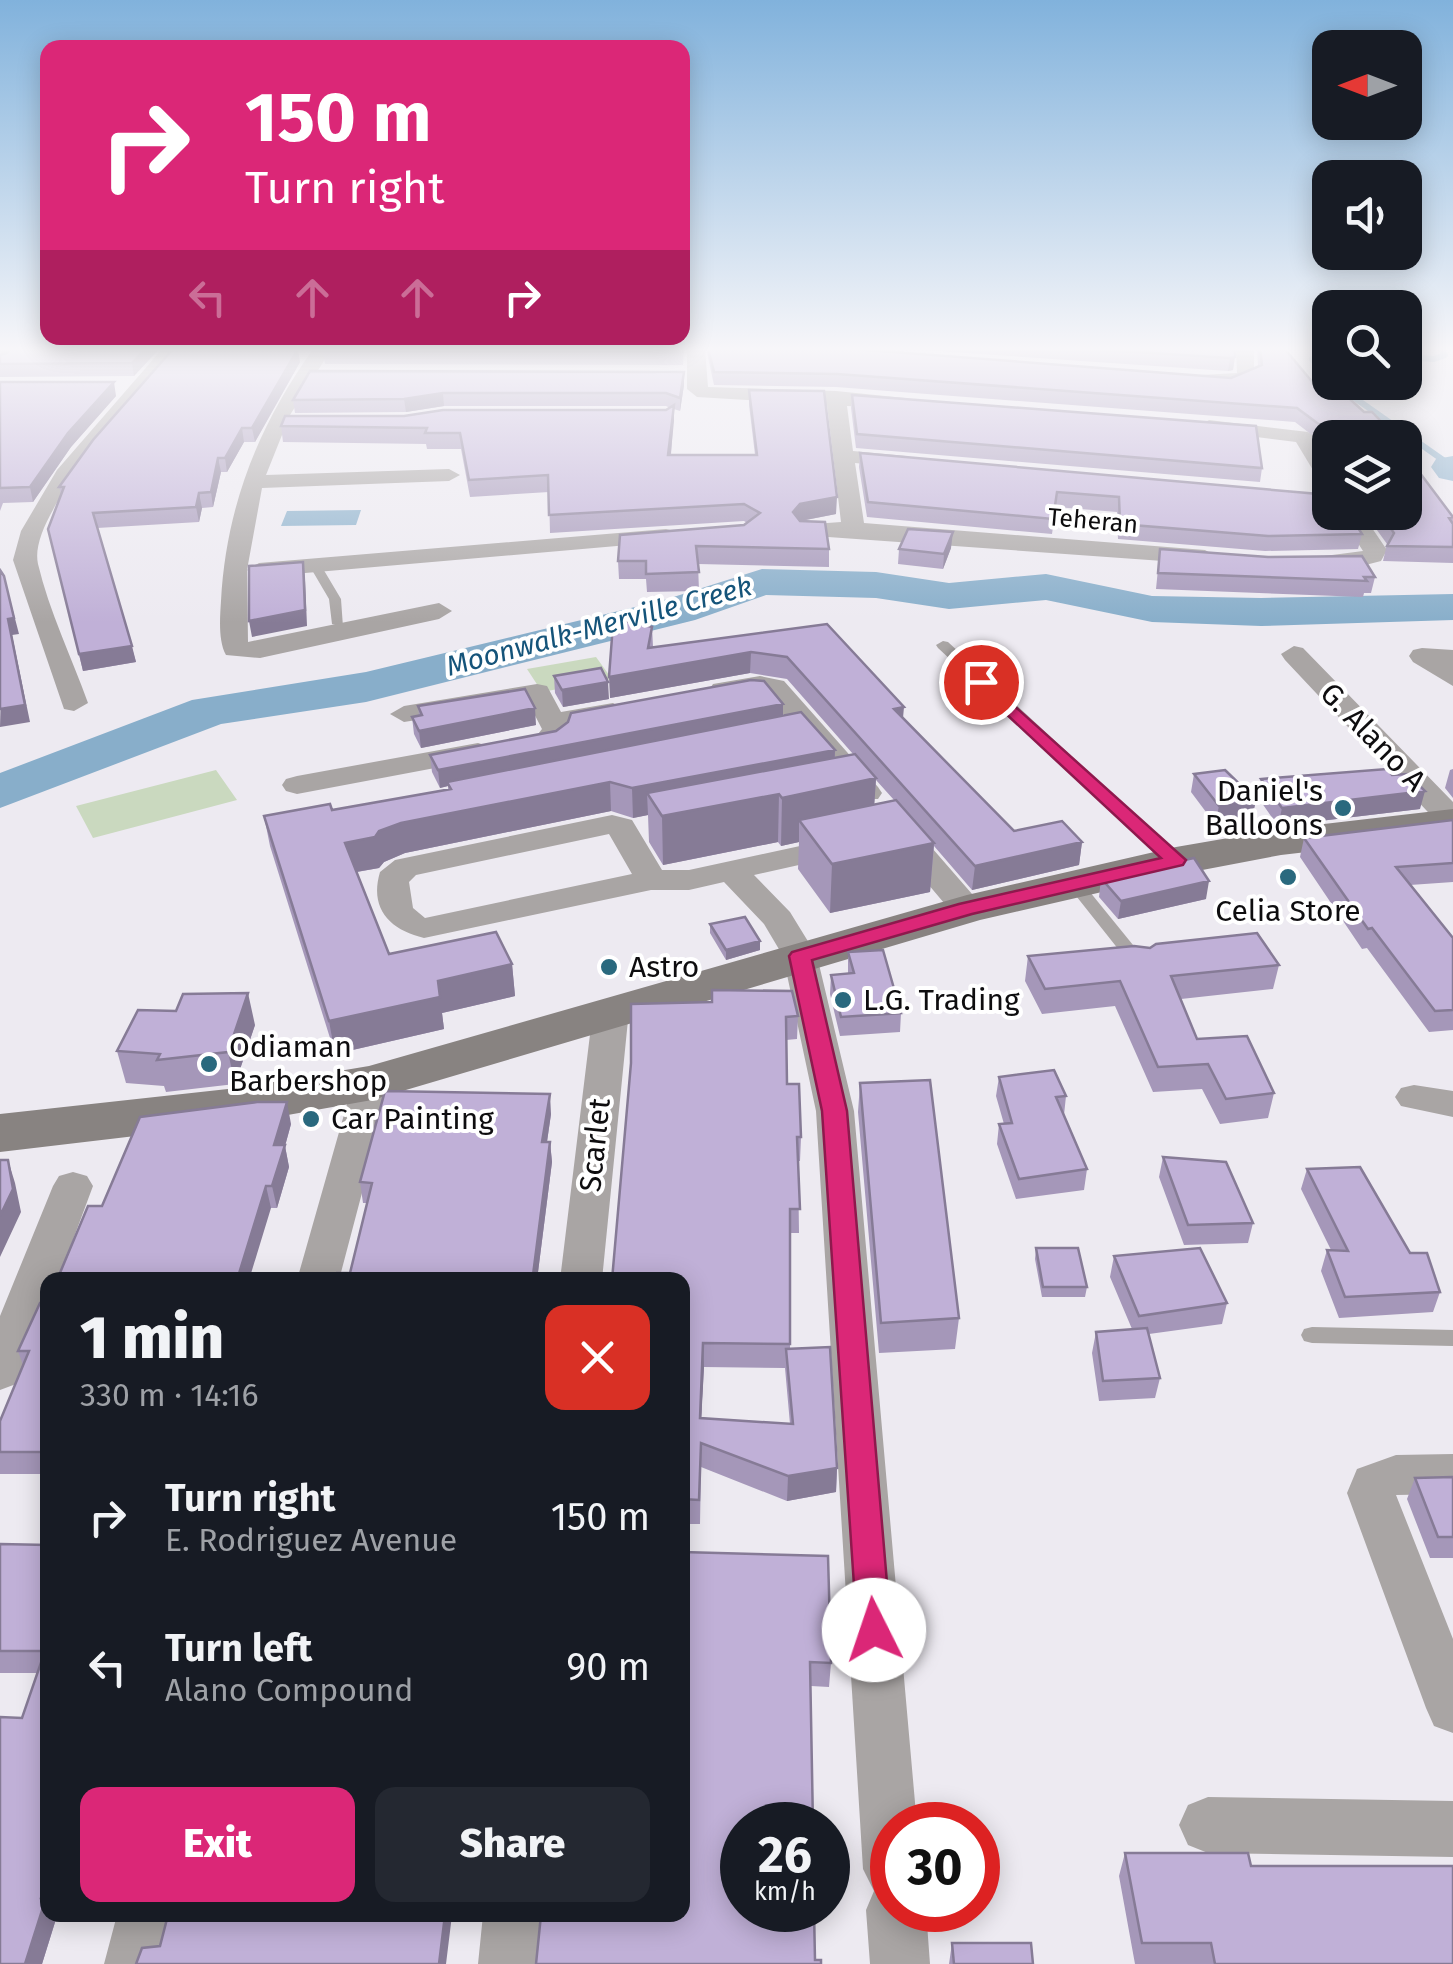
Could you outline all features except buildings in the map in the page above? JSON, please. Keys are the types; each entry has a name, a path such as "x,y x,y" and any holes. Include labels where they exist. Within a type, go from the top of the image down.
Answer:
{"main road":[{"path":"0,1133 237,1106 372,1083 967,909 1176,860 1281,842 1453,821"}],"street":[{"path":"74,703 13,562 62,481 94,440"},
{"path":"271,440 253,482 234,572 230,608 234,650 260,650 439,611"},
{"path":"841,440 853,529"},
{"path":"843,456 921,463"},
{"path":"253,482 449,475"},
{"name":"Teheran","path":"808,530 853,529 1226,559"},
{"path":"1284,562 1350,562 1373,556 1374,550 1361,530"},
{"path":"234,572 688,535"},
{"name":"G. Alano A","path":"1294,654 1453,821"},
{"path":"1441,656 1422,659 1453,678"},
{"path":"693,696 768,684 778,690 967,909"},
{"path":"298,785 519,745 553,736 556,722 537,692 404,714"},
{"path":"556,722 634,707"},
{"path":"771,735 810,727"},
{"path":"401,767 416,794"},
{"path":"824,794 861,787"},
{"path":"651,880 625,833 612,824 406,867 396,872 390,885 398,916 408,926 424,928 651,880 689,880 902,833"},
{"path":"625,833 658,827"},
{"path":"731,870 778,919 800,956 834,1111 887,1802"},
{"name":"Scarlet","path":"582,1272 611,1010"},
{"path":"320,1272 372,1083"},
{"path":"1414,1097 1453,1104"},
{"path":"0,1372 73,1186"},
{"path":"1453,1474 1396,1474 1374,1483 1374,1508 1453,1708"},
{"path":"1208,1825 1453,1829"},
{"path":"134,1964 146,1922"},
{"path":"508,1964 512,1922"},
{"path":"898,1932 900,1964"}],"lane":[{"path":"315,565 335,598 338,624"},
{"path":"943,646 1176,860"},
{"path":"1075,884 1140,966"},
{"path":"1312,1336 1453,1338"}],"green space":[{"path":"596,657 612,679 542,692 527,669"},
{"path":"216,770 237,800 93,838 76,806"}],"water":[{"path":"361,510 356,525 281,526 287,511"}],"waterway":[{"name":"Moonwalk-Merville Creek","path":"1414,440 1453,467"},
{"name":"Moonwalk-Merville Creek","path":"1450,467 1453,470"},
{"name":"Moonwalk-Merville Creek","path":"0,792 210,711 366,687 679,610 762,582 876,585 949,596 1046,587 1152,609 1261,612 1453,607"}],"place":[{"name":"Daniel's Balloons","path":"1343,808"},
{"name":"Celia Store","path":"1288,877"},
{"name":"Astro","path":"609,967"},
{"name":"L.G. Trading","path":"843,1000"},
{"name":"Odiaman Barbershop","path":"209,1064"},
{"name":"Car Painting","path":"311,1119"}],"route":[{"path":"874,1630 834,1111 800,956 967,909 1176,860 981,682"}]}
